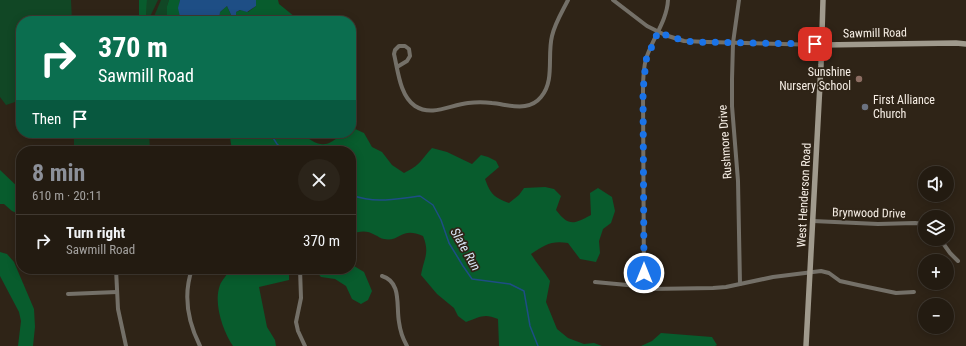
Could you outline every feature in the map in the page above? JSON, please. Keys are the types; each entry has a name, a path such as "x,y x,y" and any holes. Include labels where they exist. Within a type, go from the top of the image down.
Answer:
{"main road":[{"name":"West Henderson Road","path":"806,346 811,272 823,0"},
{"name":"Sawmill Road","path":"822,45 956,42 966,40"},
{"name":"Sawmill Road","path":"956,42 966,44"}],"street":[{"path":"397,67 407,61 410,56 409,49 405,46 399,46 394,50 397,67 406,96 414,105 423,110 436,111 467,103 485,102 518,106 530,105 540,99 547,87 549,76 549,50 552,36 556,23 568,0"},
{"name":"Sawmill Road","path":"613,0 647,26 658,32 684,41 822,45"},
{"path":"644,287 643,91 646,60 666,13 668,0"},
{"name":"Rushmore Drive","path":"739,0 733,43 732,106 738,181 740,284"},
{"name":"Brynwood Drive","path":"813,221 872,224 918,223"},
{"path":"945,246 958,260"},
{"path":"595,282 659,289 713,288 726,287 773,277 811,272 829,272 840,281 896,293 914,292"},
{"path":"116,274 118,309 126,346"},
{"path":"190,274 187,305 193,330 200,346"},
{"path":"300,274 300,298 296,322 304,346"},
{"path":"382,276 390,280 395,287 399,323 407,346"},
{"path":"68,294 117,292"}],"green space":[{"path":"0,0 71,0 72,16 16,16 16,102 6,105 0,97"},
{"path":"139,0 147,0 146,16 139,16"},
{"path":"147,0 158,0 150,16 146,16"},
{"path":"161,0 169,0 167,6 167,16 154,16"},
{"path":"169,0 180,0 180,16 167,16 167,6"},
{"path":"256,0 278,0 279,4 294,16 236,16 236,12 241,10 248,12 256,6"},
{"path":"227,6 232,16 220,16 220,12"},
{"path":"356,129 364,133 372,147 382,152 392,165 404,173 418,165 432,148 447,152 472,164 481,155 488,157 496,161 499,167 485,179 489,189 496,197 509,203 519,195 524,188 545,187 554,189 561,196 556,210 565,219 572,222 576,222 591,215 590,193 598,188 612,197 615,211 611,223 603,229 599,241 600,253 596,262 580,259 568,243 562,242 548,244 531,254 550,281 546,302 557,329 568,338 584,344 594,343 602,346 499,346 498,319 485,316 466,322 458,316 454,308 437,294 421,275 426,256 426,247 423,236 416,233 405,233 394,238 382,239 372,233 356,233 356,146 231,146 230,138 308,138 320,144 327,144 337,138 356,138"},
{"path":"74,138 149,138 150,146 74,146"},
{"path":"0,170 16,185 16,213 4,204 0,204"},
{"path":"0,252 7,254 14,262 16,267 16,274 19,274 34,309 35,327 33,346 18,346 21,321 19,312 0,276"},
{"path":"356,267 364,272 372,291 368,300 361,304 352,299 346,286 335,279 321,277 318,274 356,274"},
{"path":"227,274 289,274 289,280 259,287 267,327 275,340 276,346 233,346 226,333 218,308 218,292"},
{"path":"661,333 712,337 717,345 641,346 652,341"}],"water":[{"path":"180,0 256,0 256,6 247,12 240,10 236,12 236,16 232,16 227,6 220,12 220,16 180,16 178,8"}],"waterway":[{"name":"Slate Run","path":"273,138 279,146"},
{"name":"Slate Run","path":"356,197 377,200 420,196 433,205 441,220 449,243 472,279 510,284 524,291 530,326 538,346"}],"place":[{"name":"Sunshine Nursery School","path":"859,79"},
{"name":"First Alliance Church","path":"865,107"}],"route":[{"path":"644,273 644,70 650,47 658,32 684,41 693,42 815,44"}]}
